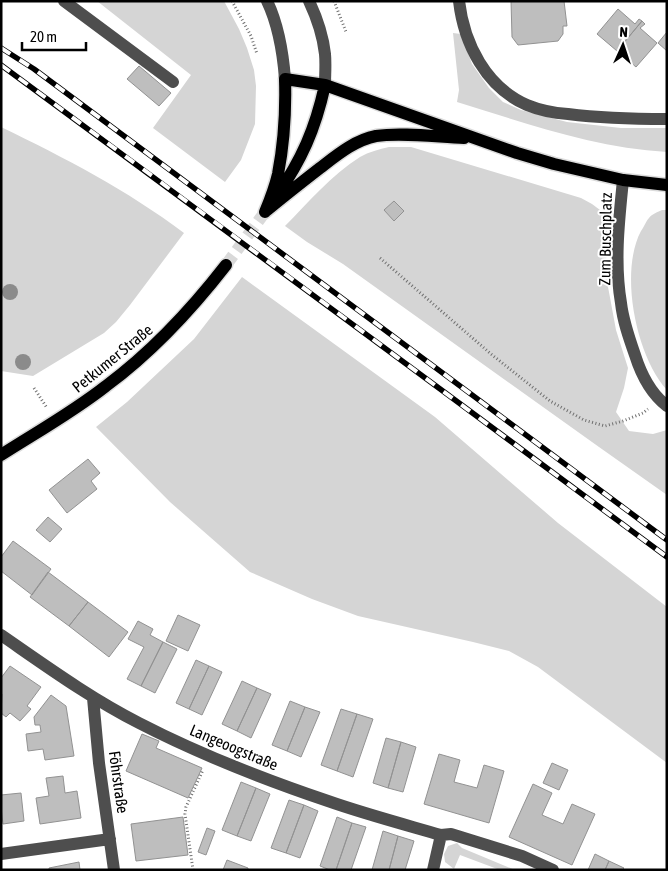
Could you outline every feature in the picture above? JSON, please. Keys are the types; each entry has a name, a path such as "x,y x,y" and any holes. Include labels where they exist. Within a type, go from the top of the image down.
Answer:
{"main road":[{"path":"265,212 278,175 285,112 285,79 324,85 554,164 623,180 667,185"},
{"path":"265,212 289,178 306,146 316,122 324,85"},
{"path":"265,212 345,149 374,136 393,134 479,139"},
{"name":"Petkumer Straße","path":"2,454 108,386 162,339 226,265"}],"street":[{"path":"64,1 173,82"},
{"path":"267,1 282,48 285,79"},
{"path":"310,1 316,16 325,54 324,85"},
{"path":"459,1 460,12 471,48 478,60 504,92 528,106 557,113 586,116 667,119"},
{"name":"Zum Buschplatz","path":"623,180 618,251 620,302 625,326 641,373 663,404"},
{"name":"Langeoogstraße","path":"1,635 93,698 139,723 230,766 330,802 440,835 451,834 522,856 553,870"},
{"name":"Föhrstraße","path":"93,698 99,763 114,870"},
{"path":"433,870 440,835"},
{"path":"1,854 110,839"}],"path":[{"path":"232,1 251,36 257,54"},
{"path":"334,1 346,32"},
{"path":"380,258 491,354 550,401 584,420 605,426 623,421 663,404"},
{"path":"34,388 56,421"},
{"path":"193,870 185,814 186,807 209,756"}],"shaded area":[{"path":"97,1 224,1 247,48 254,70 256,86 255,124 241,160 225,182 153,128 191,75"},
{"path":"453,33 461,34 472,64 489,88 503,102 521,110 567,122 621,128 667,128 667,152 640,150 587,140 457,102 459,90"},
{"path":"1,127 118,189 184,233 116,322 104,333 33,376 1,371"},
{"path":"389,147 411,147 581,198 600,210 605,220 607,233 606,276 616,330 628,368 616,412 629,431 653,434 667,430 667,495 343,264 285,226 320,190 349,164 367,154"},
{"path":"662,210 667,210 667,390 656,375 639,336 631,290 631,268 641,231 650,217"},
{"path":"242,277 435,417 558,523 667,607 667,763 538,667 509,651 358,616 312,599 250,572 170,502 96,427 127,402 194,339"},
{"path":"457,843 462,848 515,870 500,870 460,855 454,869 445,862 444,854 448,846"}],"building":[{"path":"511,1 564,1 567,26 563,26 563,34 558,41 518,45 512,37"},
{"path":"618,9 635,24 639,19 642,21 617,51 597,34"},
{"path":"642,21 645,24 640,28 657,43 636,67 617,51"},
{"path":"667,32 667,51 658,43"},
{"path":"139,66 171,93 159,106 127,79"},
{"path":"394,201 404,211 394,221 384,210"},
{"path":"88,459 100,473 91,481 97,489 67,513 49,490"},
{"path":"48,517 62,529 50,542 36,530"},
{"path":"13,541 51,569 32,595 1,571 1,557"},
{"path":"48,572 88,602 69,626 30,597"},
{"path":"88,602 128,632 109,657 69,626"},
{"path":"178,615 200,625 188,651 166,641"},
{"path":"138,621 153,629 150,635 163,642 141,686 127,679 144,647 128,639"},
{"path":"163,642 177,649 155,693 141,686"},
{"path":"196,660 209,666 189,709 176,703"},
{"path":"10,666 41,687 27,706 31,709 20,721 10,713 6,717 1,713 1,678"},
{"path":"209,666 222,672 202,715 189,709"},
{"path":"242,681 257,688 237,731 222,724"},
{"path":"257,688 271,694 251,738 237,731"},
{"path":"51,695 66,706 74,756 45,760 43,749 28,751 26,734 41,732 40,725 35,725 34,717"},
{"path":"290,701 305,707 287,751 272,745"},
{"path":"305,707 320,712 301,757 287,751"},
{"path":"341,709 357,714 337,771 321,765"},
{"path":"357,714 373,719 353,777 337,771"},
{"path":"142,734 159,741 156,748 202,768 188,798 126,771"},
{"path":"386,738 401,742 388,788 373,783"},
{"path":"401,742 416,747 403,792 388,788"},
{"path":"439,754 460,760 454,782 477,788 484,765 504,771 489,823 424,804"},
{"path":"552,763 568,770 559,790 543,783"},
{"path":"63,776 65,793 77,791 81,818 40,824 36,798 49,796 46,778"},
{"path":"241,782 256,788 237,836 222,830"},
{"path":"533,784 552,793 542,815 563,824 572,804 595,814 572,865 509,837"},
{"path":"256,788 270,794 251,841 237,836"},
{"path":"21,793 24,821 3,824 1,795"},
{"path":"289,800 304,805 286,853 271,848"},
{"path":"304,805 318,811 300,858 286,853"},
{"path":"183,817 188,855 136,861 131,824"},
{"path":"337,817 352,823 336,870 330,870 320,866"},
{"path":"352,823 366,827 351,870 336,870"},
{"path":"207,828 215,831 206,855 198,852"},
{"path":"383,831 398,836 389,870 372,870"},
{"path":"398,836 414,841 405,870 389,870"},
{"path":"595,854 609,861 605,870 588,870"},
{"path":"227,860 248,868 248,870 223,870"},
{"path":"609,861 624,868 622,870 605,870"},
{"path":"79,862 80,870 49,870 49,868"}],"tunnel":[{"path":"226,265 265,212"}],"railway":[{"path":"1,48 34,69 667,540"},
{"path":"1,65 667,557"}]}
